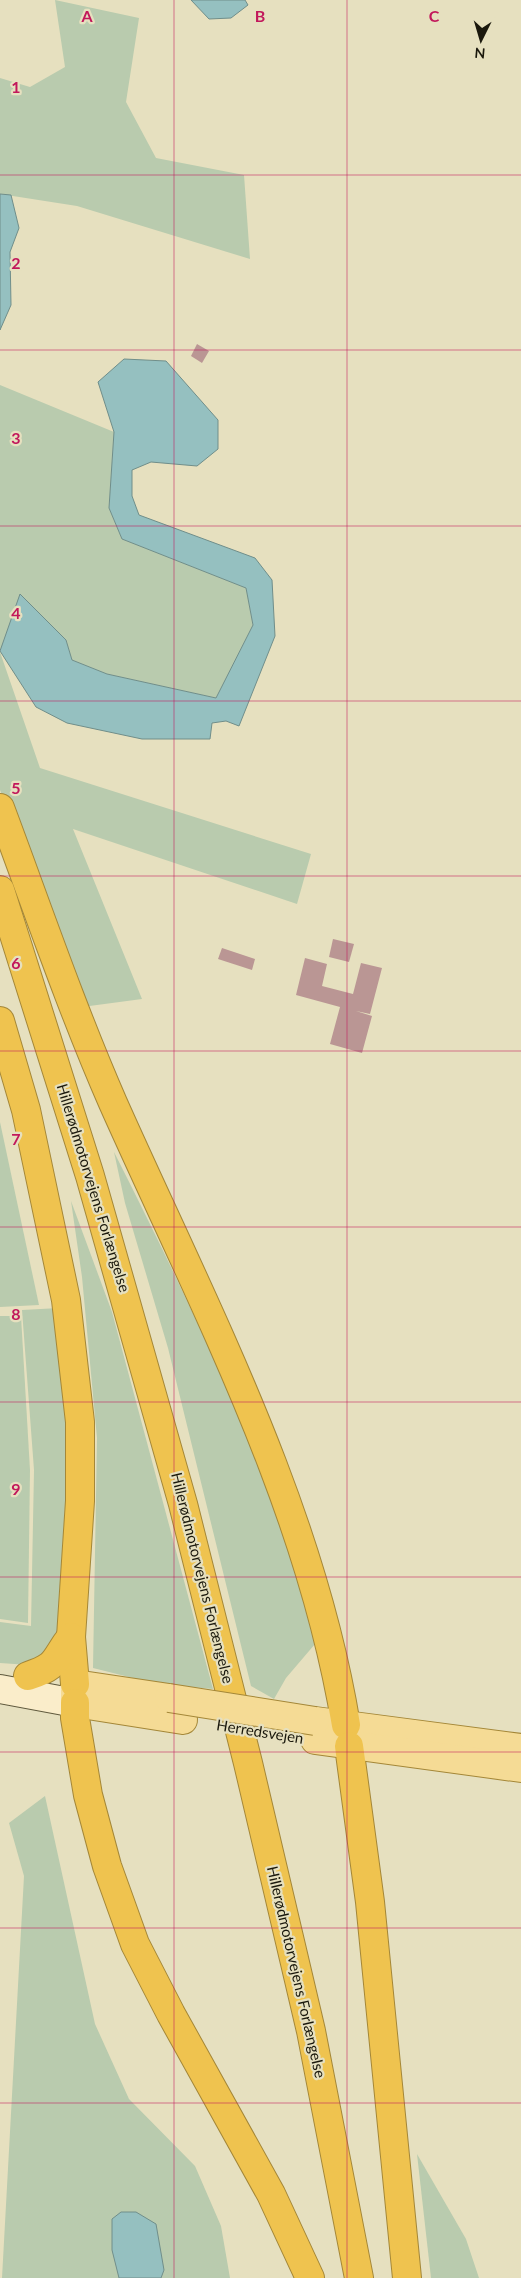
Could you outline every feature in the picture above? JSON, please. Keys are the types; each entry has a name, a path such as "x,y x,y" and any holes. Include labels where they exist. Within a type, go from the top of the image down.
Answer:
{"highway":[{"path":"0,808 112,1099 267,1446 303,1551 338,1679 348,1736 370,1902 407,2278"},
{"name":"Hillerødmotorvejens Forlængelse","path":"0,890 90,1176 186,1514 248,1762 311,2031 358,2278"},
{"path":"0,1021 26,1110 67,1309 80,1422 80,1501 71,1637 75,1718 88,1795 107,1866 135,1944 171,2014 271,2194 310,2278"},
{"path":"28,1676 45,1670 56,1662 71,1637"}],"main road":[{"name":"Herredsvejen","path":"75,1693 348,1736 521,1768"},
{"name":"Herredsvejen","path":"348,1736 521,1748"}],"street":[{"name":"Herredsvejen","path":"0,1671 28,1676 75,1693"},
{"name":"Herredsvejen","path":"0,1689 75,1693"}],"green space":[{"path":"55,0 139,18 126,102 156,158 244,175 250,259 77,206 0,194 0,78 30,87 65,67"},
{"path":"0,385 114,432 109,508 122,539 246,588 253,625 216,698 107,674 72,660 66,640 0,650"},
{"path":"0,652 40,768 311,854 297,904 73,829 142,999 82,1007 0,790"},
{"path":"0,1122 39,1305 0,1307"},
{"path":"114,1152 182,1289 224,1382 263,1476 291,1554 315,1644 286,1678 274,1699 251,1686 168,1348 125,1203"},
{"path":"71,1201 112,1312 213,1689 157,1684 93,1668 97,1438 82,1277"},
{"path":"59,1308 69,1446 57,1632 49,1651 29,1665 0,1663 0,1622 31,1626 34,1470 22,1310"},
{"path":"0,1316 21,1316 30,1470 28,1623 0,1619"},
{"path":"45,1796 95,2024 129,2099 195,2166 221,2226 230,2278 2,2278 24,1876 9,1823"},
{"path":"417,2154 466,2239 479,2278 431,2278"}],"water":[{"path":"191,0 245,0 248,5 231,18 209,19"},
{"path":"0,194 11,195 19,228 10,252 11,305 0,330"},
{"path":"124,359 166,361 218,420 218,449 197,466 151,462 132,470 132,496 139,515 255,558 272,580 275,636 239,726 226,721 212,723 210,739 142,739 67,723 36,707 0,651 20,594 66,640 72,660 107,674 216,698 253,625 246,588 122,539 109,508 114,432 98,382"},
{"path":"121,2212 136,2212 156,2224 164,2270 161,2278 119,2278 112,2250 112,2219"}],"building":[{"path":"197,344 209,351 202,363 191,356"},
{"path":"333,939 354,944 349,962 329,957"},
{"path":"222,948 255,959 252,970 218,959"},
{"path":"305,958 327,964 322,986 353,994 361,963 382,968 370,1014 356,1011 372,1016 362,1053 330,1044 340,1007 296,995"}]}
